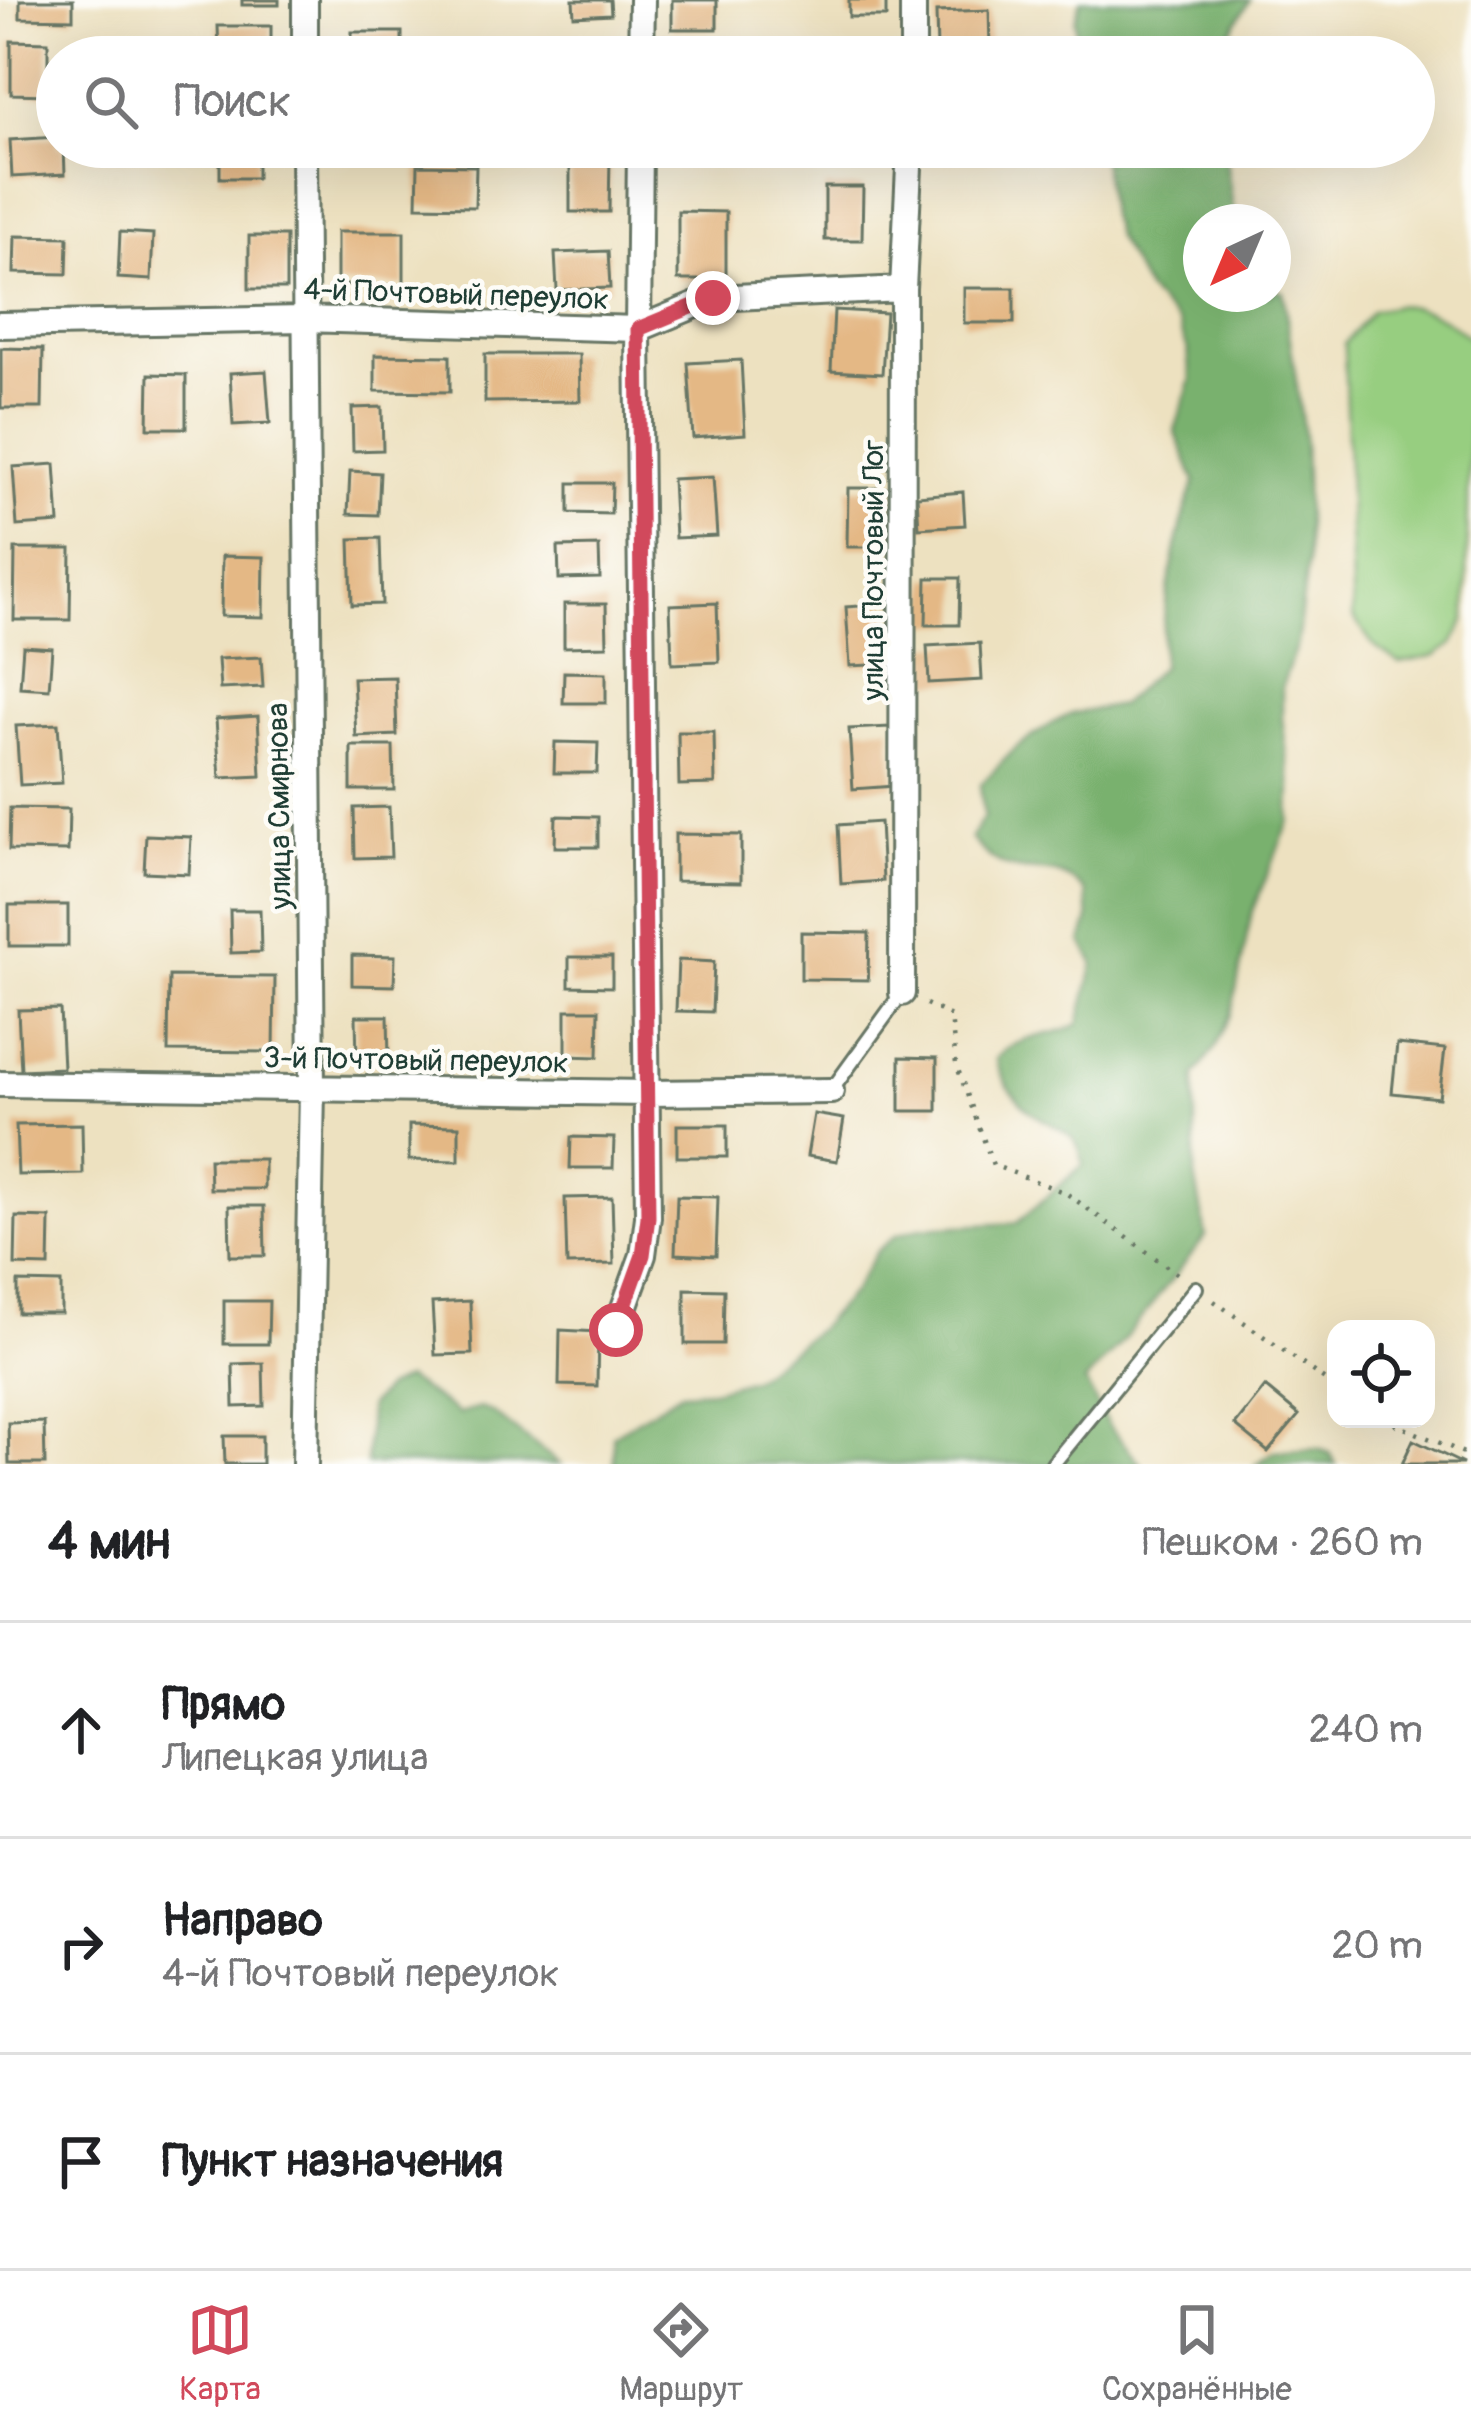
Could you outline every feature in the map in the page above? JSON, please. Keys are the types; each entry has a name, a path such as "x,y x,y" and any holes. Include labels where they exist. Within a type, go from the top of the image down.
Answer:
{"street":[{"path":"305,0 305,36"},
{"path":"641,36 642,0"},
{"path":"913,0 913,36"},
{"name":"улица Смирнова","path":"304,168 312,1090 305,1464"},
{"path":"616,1330 643,1255 648,1217 640,168"},
{"name":"улица Почтовый Лог","path":"902,993 903,289 909,168"},
{"name":"4-й Почтовый переулок","path":"0,325 303,319 638,329 713,298 903,289"},
{"name":"3-й Почтовый переулок","path":"0,1084 648,1093 831,1090"}],"lane":[{"path":"831,1090 902,993"},
{"path":"1053,1464 1196,1288"}],"path":[{"path":"902,993 951,1016 956,1064 993,1165 1066,1193 1327,1382"},
{"path":"1404,1428 1471,1456"}],"green space":[{"path":"1081,0 1250,0 1228,36 1076,36"},
{"path":"1103,168 1227,168 1232,204 1183,204 1183,312 1286,312 1304,435 1307,566 1297,644 1282,686 1290,820 1252,911 1231,1015 1195,1075 1195,1176 1206,1236 1085,1382 1108,1425 1141,1464 614,1464 613,1435 681,1392 712,1390 752,1379 817,1330 853,1291 877,1251 896,1235 920,1228 1017,1223 1083,1165 1072,1138 1021,1102 1005,1082 996,1059 1016,1044 1079,1024 1094,963 1082,942 1089,919 1086,892 1058,874 1002,865 971,838 984,817 980,785 1017,747 1071,714 1120,705 1161,667 1171,573 1195,481 1175,431 1191,379 1188,350 1178,322 1147,291 1116,237"},
{"path":"1397,305 1437,315 1471,340 1466,619 1453,644 1436,656 1400,663 1374,646 1353,617 1344,344 1372,311"},
{"path":"406,1379 459,1414 480,1408 492,1412 560,1464 366,1464 369,1406 386,1388"},
{"path":"1319,1449 1329,1453 1336,1464 1256,1464 1274,1452"}],"building":[{"path":"20,0 73,0 73,19 20,18"},
{"path":"242,0 279,0 279,5 242,5"},
{"path":"573,0 610,0 611,14 574,16"},
{"path":"672,0 717,0 717,29 672,29"},
{"path":"849,0 886,0 886,17 849,17"},
{"path":"989,10 990,36 937,36 936,12"},
{"path":"218,26 271,26 271,36 218,36"},
{"path":"352,32 402,32 402,36 352,36"},
{"path":"11,41 36,42 36,95 11,94"},
{"path":"36,138 36,168 65,168 65,174 12,177 10,140"},
{"path":"220,168 257,168 257,178 220,178"},
{"path":"418,168 476,168 475,207 417,206"},
{"path":"570,168 610,168 609,212 570,212"},
{"path":"825,187 863,187 862,240 825,240"},
{"path":"678,211 726,212 726,280 678,280"},
{"path":"120,232 153,234 151,280 118,278"},
{"path":"337,232 404,232 404,285 337,285"},
{"path":"15,236 68,237 67,274 14,273"},
{"path":"249,236 286,236 286,289 249,289"},
{"path":"608,251 610,288 557,290 555,253"},
{"path":"964,288 1014,288 1014,323 964,323"},
{"path":"834,310 886,313 882,374 831,371"},
{"path":"1,348 43,349 42,408 1,408"},
{"path":"485,354 579,354 580,401 485,402"},
{"path":"375,355 450,356 450,392 375,391"},
{"path":"741,360 745,434 693,438 688,363"},
{"path":"266,371 270,423 233,425 230,373"},
{"path":"149,374 186,375 186,428 148,428"},
{"path":"382,407 383,450 353,451 352,408"},
{"path":"55,464 59,523 17,526 13,467"},
{"path":"350,471 380,473 378,515 348,514"},
{"path":"713,477 717,536 675,538 672,479"},
{"path":"569,483 612,483 611,514 569,513"},
{"path":"848,488 889,488 889,547 847,547"},
{"path":"963,492 965,525 919,528 917,496"},
{"path":"380,538 382,604 352,605 350,539"},
{"path":"599,546 600,578 559,579 558,547"},
{"path":"15,549 71,549 70,620 14,620"},
{"path":"222,556 264,557 263,617 221,616"},
{"path":"927,578 960,578 959,625 926,625"},
{"path":"717,603 719,662 672,664 670,605"},
{"path":"564,604 606,604 607,646 564,647"},
{"path":"888,604 891,664 850,666 846,607"},
{"path":"980,643 982,680 929,683 927,646"},
{"path":"23,646 52,648 49,689 20,687"},
{"path":"261,657 263,687 220,689 218,659"},
{"path":"564,672 606,673 606,703 563,703"},
{"path":"395,677 397,735 356,737 353,678"},
{"path":"258,716 261,776 220,778 216,719"},
{"path":"58,724 62,783 20,785 16,726"},
{"path":"890,727 894,786 853,789 849,729"},
{"path":"678,732 714,732 715,784 679,785"},
{"path":"555,742 598,743 597,773 554,773"},
{"path":"351,746 393,746 394,790 351,790"},
{"path":"389,807 391,857 355,858 354,808"},
{"path":"10,808 69,809 68,851 9,850"},
{"path":"556,816 598,817 598,847 555,847"},
{"path":"880,822 883,881 841,884 838,825"},
{"path":"675,834 741,835 741,882 675,881"},
{"path":"146,835 191,837 189,874 144,872"},
{"path":"9,905 68,905 68,946 9,946"},
{"path":"230,910 260,910 261,952 231,953"},
{"path":"801,932 869,933 868,980 801,979"},
{"path":"352,955 395,956 394,986 352,985"},
{"path":"569,957 612,957 612,987 569,986"},
{"path":"678,960 714,962 712,1012 676,1011"},
{"path":"169,976 275,977 274,1052 168,1051"},
{"path":"60,1009 63,1068 21,1070 18,1010"},
{"path":"566,1010 599,1010 598,1057 566,1056"},
{"path":"356,1016 388,1016 389,1061 357,1061"},
{"path":"1397,1044 1445,1049 1439,1098 1392,1093"},
{"path":"900,1057 937,1058 937,1111 900,1111"},
{"path":"814,1114 844,1119 837,1161 807,1156"},
{"path":"82,1124 83,1174 18,1175 16,1125"},
{"path":"409,1125 459,1126 459,1161 409,1160"},
{"path":"677,1125 727,1125 727,1157 677,1157"},
{"path":"571,1137 614,1138 613,1168 570,1168"},
{"path":"209,1159 264,1159 264,1189 210,1189"},
{"path":"677,1196 718,1197 716,1256 675,1254"},
{"path":"612,1197 614,1264 567,1265 565,1198"},
{"path":"229,1206 264,1206 265,1256 230,1256"},
{"path":"16,1217 50,1218 49,1266 15,1265"},
{"path":"18,1282 61,1283 61,1313 18,1313"},
{"path":"685,1289 724,1290 723,1344 685,1344"},
{"path":"224,1301 269,1301 268,1344 224,1344"},
{"path":"470,1301 472,1354 435,1355 432,1303"},
{"path":"560,1330 598,1332 597,1386 559,1385"},
{"path":"263,1363 264,1406 234,1407 233,1364"},
{"path":"1265,1387 1299,1415 1268,1452 1235,1425"},
{"path":"44,1422 45,1464 9,1464 8,1423"},
{"path":"224,1436 262,1436 262,1464 225,1464"},
{"path":"1413,1440 1463,1464 1402,1464"}],"route":[{"path":"616,1330 643,1255 648,1217 638,329 713,298"}]}
